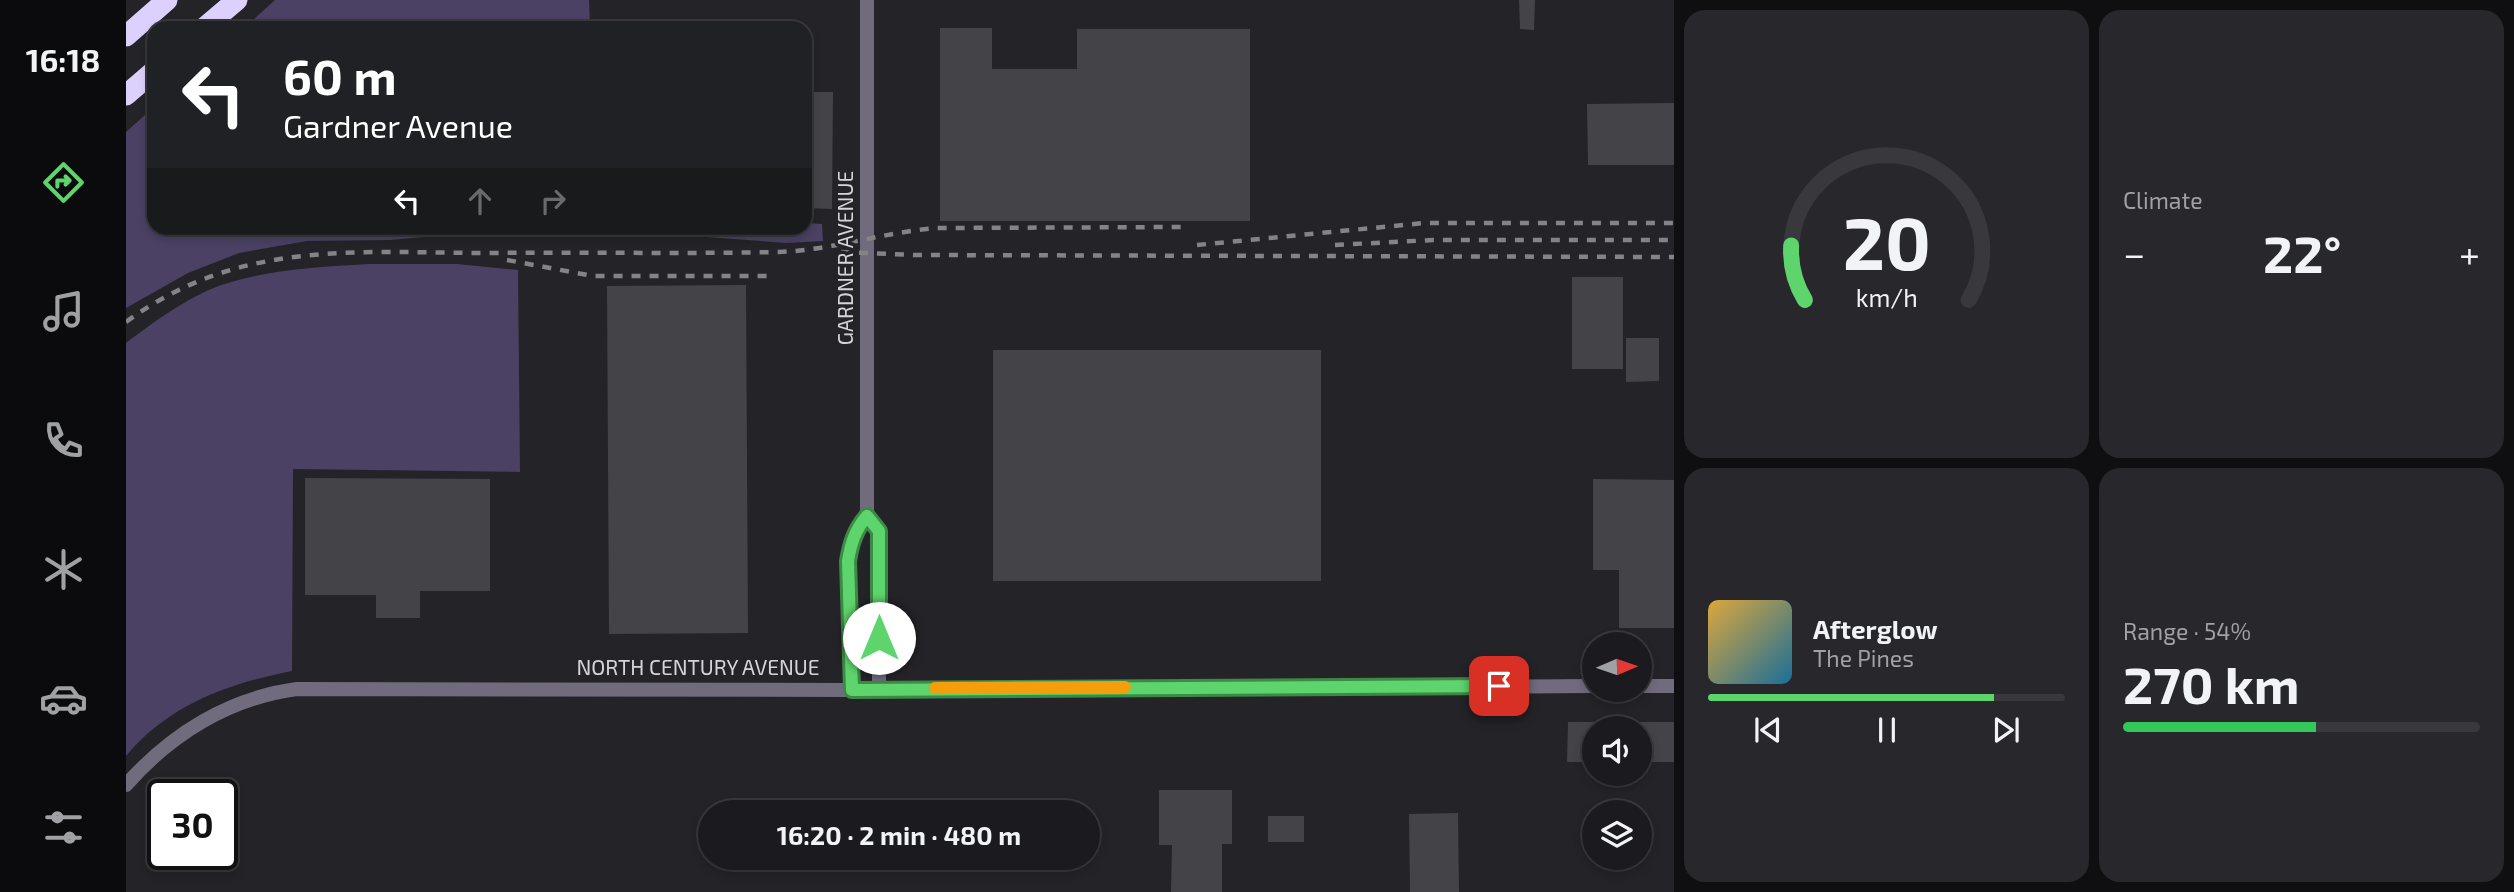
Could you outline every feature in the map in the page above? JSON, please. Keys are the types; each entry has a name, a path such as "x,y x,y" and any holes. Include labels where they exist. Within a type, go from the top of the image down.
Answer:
{"highway":[{"path":"126,36 167,0"},
{"path":"212,21 237,0"},
{"path":"126,95 147,77"}],"street":[{"name":"GARDNER AVENUE","path":"866,0 867,516 879,531 879,688"},
{"name":"GARDNER AVENUE","path":"852,690 848,561 851,543 867,516"},
{"name":"NORTH CENTURY AVENUE","path":"126,785 156,754 192,726 217,712 273,692 297,689 852,690 1582,686"},
{"path":"1652,686 1674,686"}],"shaded area":[{"path":"275,0 589,0 590,21 252,21"},
{"path":"147,113 147,235 448,235 390,240 307,241 239,253 188,273 126,308 126,132"},
{"path":"812,223 822,224 823,241 786,243 679,235 812,235"},
{"path":"368,264 457,264 518,270 520,472 293,469 292,671 245,682 201,699 161,723 126,756 126,343 188,301 228,283 280,272"}],"building":[{"path":"1519,0 1535,0 1534,30 1520,29"},
{"path":"940,28 992,28 992,69 1077,69 1077,29 1250,29 1250,221 940,221"},
{"path":"812,92 833,92 832,209 812,208"},
{"path":"1674,103 1674,165 1588,165 1587,104"},
{"path":"1572,277 1623,277 1623,369 1572,369"},
{"path":"746,285 748,633 609,634 607,286"},
{"path":"1626,338 1659,338 1659,381 1626,382"},
{"path":"993,350 1321,350 1321,581 993,581"},
{"path":"305,478 490,479 490,591 420,591 420,618 376,618 376,595 305,595"},
{"path":"1593,479 1674,480 1674,628 1619,628 1619,570 1593,570"},
{"path":"1568,722 1582,722 1582,762 1567,762"},
{"path":"1652,722 1674,722 1674,762 1652,762"},
{"path":"1159,790 1232,790 1232,844 1222,844 1222,892 1171,892 1172,845 1159,845"},
{"path":"1458,813 1459,892 1410,892 1409,814"},
{"path":"1268,816 1304,816 1304,842 1268,842"}],"railway":[{"path":"1197,245 1424,223 1674,223"},
{"path":"126,322 169,295 213,276 257,263 302,256 396,252 779,252 937,228 1183,227"},
{"path":"1335,245 1433,240 1674,240"},
{"path":"841,252 915,255 1674,257"},
{"path":"507,260 593,276 775,276"}],"slow traffic":[{"path":"935,688 1125,687"}],"route":[{"path":"879,638 879,531 867,516 851,543 848,561 852,690 1499,686"}]}
